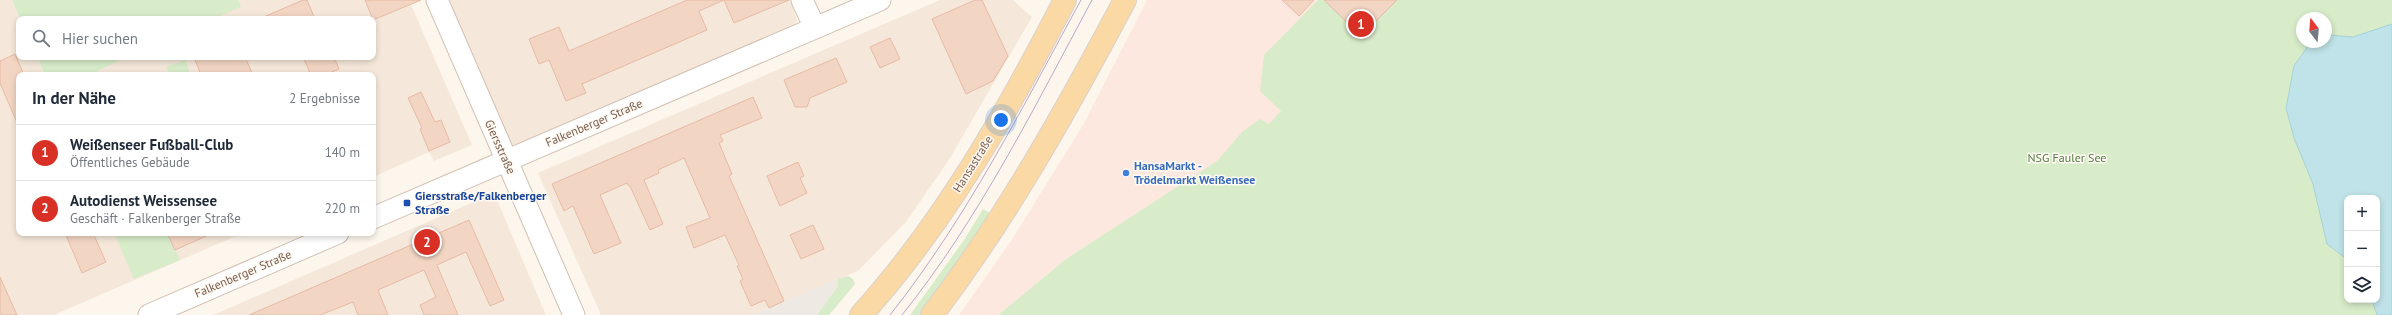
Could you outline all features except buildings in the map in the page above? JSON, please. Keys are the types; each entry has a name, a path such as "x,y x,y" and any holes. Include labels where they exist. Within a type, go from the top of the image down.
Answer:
{"main road":[{"name":"Hansastraße","path":"861,315 907,260 951,200 992,134 1065,0"},
{"path":"932,315 978,251 1030,172 1125,0"}],"street":[{"name":"Giersstraße","path":"437,0 574,315"},
{"path":"802,0 815,28"},
{"name":"Falkenberger Straße","path":"376,217 880,0"},
{"name":"Falkenberger Straße","path":"149,315 331,236"}],"shaded area":[{"path":"0,0 12,0 19,16 16,16 16,60 38,60 44,72 16,72 16,236 236,236 54,315 0,315"},
{"path":"238,0 409,0 472,145 434,161 429,152 376,176 376,72 91,72 118,60 376,60 376,16 216,16"},
{"path":"444,0 791,0 797,20 795,25 516,145 508,145"},
{"path":"940,0 1013,0 1032,17 950,158 906,222 858,271 752,315 601,315 538,173"},
{"name":"HansaMarkt - Trödelmarkt Weißensee","path":"1147,0 1318,0 1264,56 1281,111 1257,138 1066,259 998,315 959,315 1011,241 1083,125"},
{"path":"494,193 546,315 213,315"},
{"path":"838,279 838,286 817,315 752,315"}],"green space":[{"path":"12,0 238,0 241,7 220,16 19,16"},
{"name":"NSG Fauler See","path":"1318,0 2392,0 2392,315 998,315 1066,259 1217,161 1242,132 1260,119 1269,124 1281,111 1260,91 1264,55"},
{"path":"38,60 121,60 98,72 44,72"},
{"path":"185,60 190,72 168,72 166,67"},
{"path":"983,209 992,214 919,315 910,315 964,240"},
{"path":"115,236 169,236 180,260 134,279"},
{"path":"848,276 853,279 855,284 829,315 817,315 838,286 838,279"}],"water":[{"path":"2392,24 2392,315 2377,315 2373,303 2380,303 2380,195 2344,195 2344,257 2327,244 2313,184 2294,138 2286,108 2294,66 2307,48 2332,48 2332,35 2353,37"}],"tram line":[{"path":"890,315 918,278 969,201 1015,122 1081,0"},
{"path":"902,315 930,278 981,202 1027,122 1092,0"}],"place":[{"name":"Weißenseer Fußball-Club","path":"1361,24"},
{"name":"HansaMarkt - Trödelmarkt Weißensee","path":"1126,173"},
{"name":"Giersstraße/Falkenberger Straße","path":"407,203"},
{"name":"Autodienst Weissensee","path":"427,242"}]}
